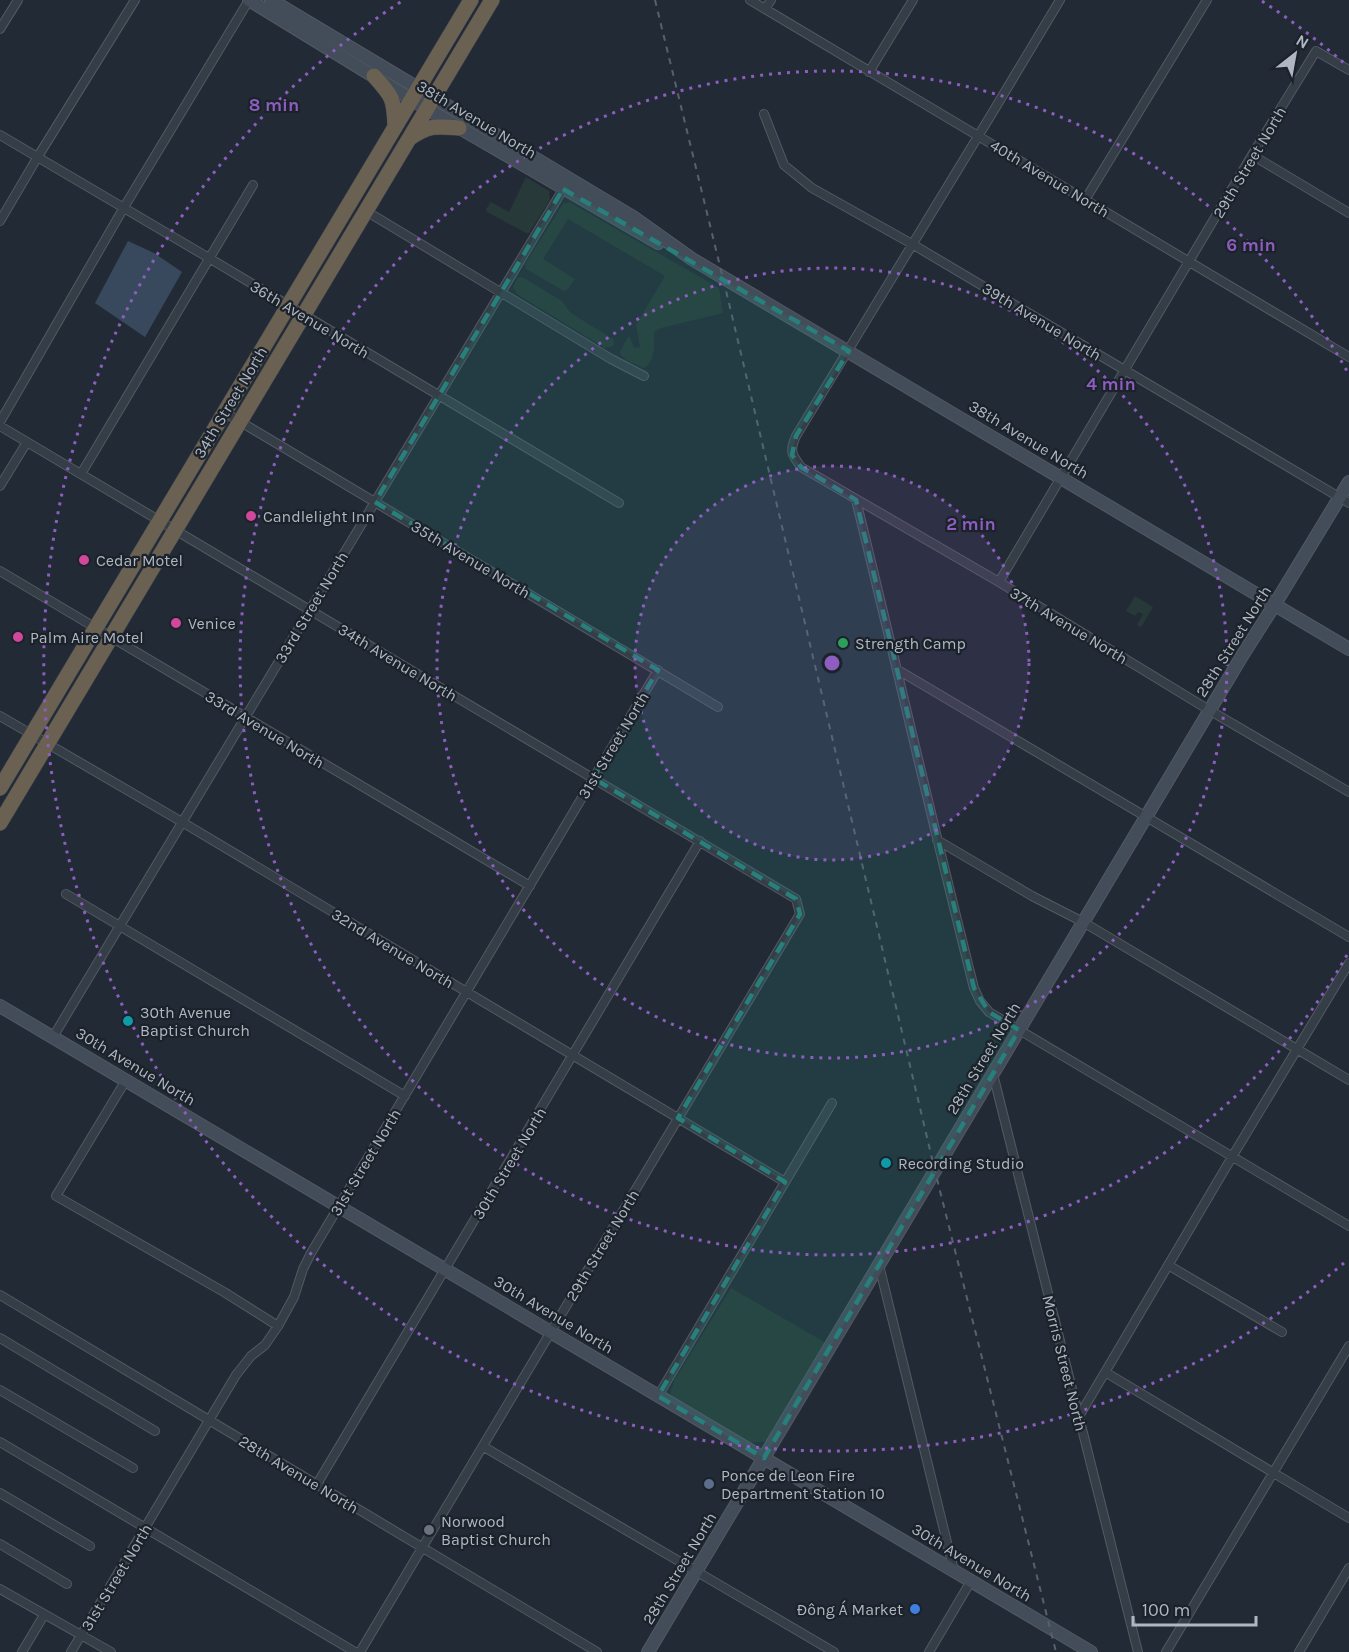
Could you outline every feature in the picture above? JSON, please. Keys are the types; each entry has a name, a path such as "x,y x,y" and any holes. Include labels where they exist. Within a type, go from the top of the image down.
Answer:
{"highway":[{"name":"34th Street North","path":"0,788 471,0"},
{"name":"34th Street North","path":"0,823 492,0"},
{"path":"374,76 394,102 396,125"},
{"path":"410,138 422,129 459,128"},
{"path":"341,252 340,245 352,219 351,201"}],"street":[{"path":"0,29 18,0"},
{"path":"0,221 135,0"},
{"path":"0,424 123,208 249,0"},
{"name":"38th Avenue North","path":"249,0 374,76 414,93"},
{"name":"38th Avenue North","path":"271,0 414,93 566,184"},
{"name":"40th Avenue North","path":"750,0 1349,357"},
{"path":"765,9 771,0"},
{"path":"869,72 913,0"},
{"path":"849,351 1060,0"},
{"path":"1085,200 1207,0"},
{"name":"29th Street North","path":"999,582 1316,51 1349,70"},
{"name":"38th Avenue North","path":"431,103 459,128 633,217 692,259 1349,649"},
{"name":"39th Avenue North","path":"764,114 784,165 812,188 912,244 1344,501"},
{"name":"36th Avenue North","path":"0,135 619,503"},
{"path":"1252,155 1349,213"},
{"name":"33rd Street North","path":"53,1036 566,184"},
{"path":"81,474 253,185"},
{"path":"366,211 644,376"},
{"name":"37th Avenue North","path":"849,351 792,445 792,455 801,467 999,582 1349,792"},
{"name":"35th Avenue North","path":"224,412 718,707"},
{"name":"34th Avenue North","path":"0,424 174,531 310,609 796,899"},
{"path":"0,486 27,442"},
{"name":"28th Street North","path":"648,1652 1209,710 1275,604 1344,501 1349,482"},
{"path":"856,500 937,840 974,988 980,1001 989,1012 1349,1226"},
{"name":"33rd Avenue North","path":"0,571 530,886"},
{"name":"31st Street North","path":"71,1652 236,1375 251,1356 265,1345 278,1326 294,1297 311,1253 658,670"},
{"path":"898,670 1349,937"},
{"name":"32nd Avenue North","path":"0,716 785,1182"},
{"path":"937,840 1032,896 1083,922 1349,1080"},
{"name":"30th Street North","path":"317,1484 700,841"},
{"path":"66,894 405,1095"},
{"name":"29th Street North","path":"360,1652 800,914 796,899"},
{"path":"1078,1418 1349,963"},
{"name":"30th Avenue North","path":"0,1006 1091,1652"},
{"name":"Morris Street North","path":"993,1074 1138,1652"},
{"path":"126,1080 56,1196 224,1292 278,1326"},
{"path":"658,1395 832,1103"},
{"path":"879,1265 954,1571"},
{"path":"1168,1265 1282,1332"},
{"name":"28th Avenue North","path":"0,1295 597,1652"},
{"path":"0,1338 155,1431"},
{"path":"1166,1652 1349,1346"},
{"path":"1105,1372 1349,1518"},
{"path":"0,1390 133,1468"},
{"path":"0,1442 355,1652"},
{"path":"484,1447 834,1652"},
{"path":"0,1492 90,1546"},
{"path":"0,1544 67,1584"},
{"path":"1299,1652 1349,1568"},
{"path":"928,1652 971,1581"},
{"path":"0,1589 111,1652"},
{"path":"22,1652 44,1615"}],"highlighted area":[{"path":"563,189 849,351 796,436 792,455 801,467 856,500 974,988 989,1012 1019,1030 764,1458 658,1396 785,1182 678,1118 800,914 796,899 593,778 658,670 375,502"}],"shaded area":[{"path":"526,177 549,191 550,200 529,233 487,212 486,209 491,202 509,212"},
{"path":"569,202 719,288 723,313 661,328 654,332 651,361 644,368 626,360 620,352 628,337 634,348 640,347 636,325 665,276 568,219 543,259 575,279 568,289 564,291 526,269 525,264 563,204"},
{"path":"522,277 562,301 574,315 613,339 613,346 605,348 516,293 513,287 517,278"},
{"path":"1135,596 1153,607 1141,627 1137,625 1143,614 1138,612 1135,616 1126,611"},
{"path":"731,1288 828,1344 768,1441 751,1443 739,1438 675,1400 670,1393 675,1379"}],"water":[{"path":"128,241 154,253 182,272 145,337 95,303"}],"railway":[{"path":"655,0 935,1171 1056,1652"}],"place":[{"name":"Candlelight Inn","path":"251,516"},
{"name":"Cedar Motel","path":"84,560"},
{"name":"Venice","path":"176,623"},
{"name":"Palm Aire Motel","path":"18,637"},
{"name":"Strength Camp","path":"843,643"},
{"name":"30th Avenue Baptist Church","path":"128,1021"},
{"name":"Recording Studio","path":"886,1163"},
{"name":"Ponce de Leon Fire Department Station 10","path":"709,1484"},
{"name":"Norwood Baptist Church","path":"429,1530"},
{"name":"Đông Á Market","path":"915,1609"}]}
